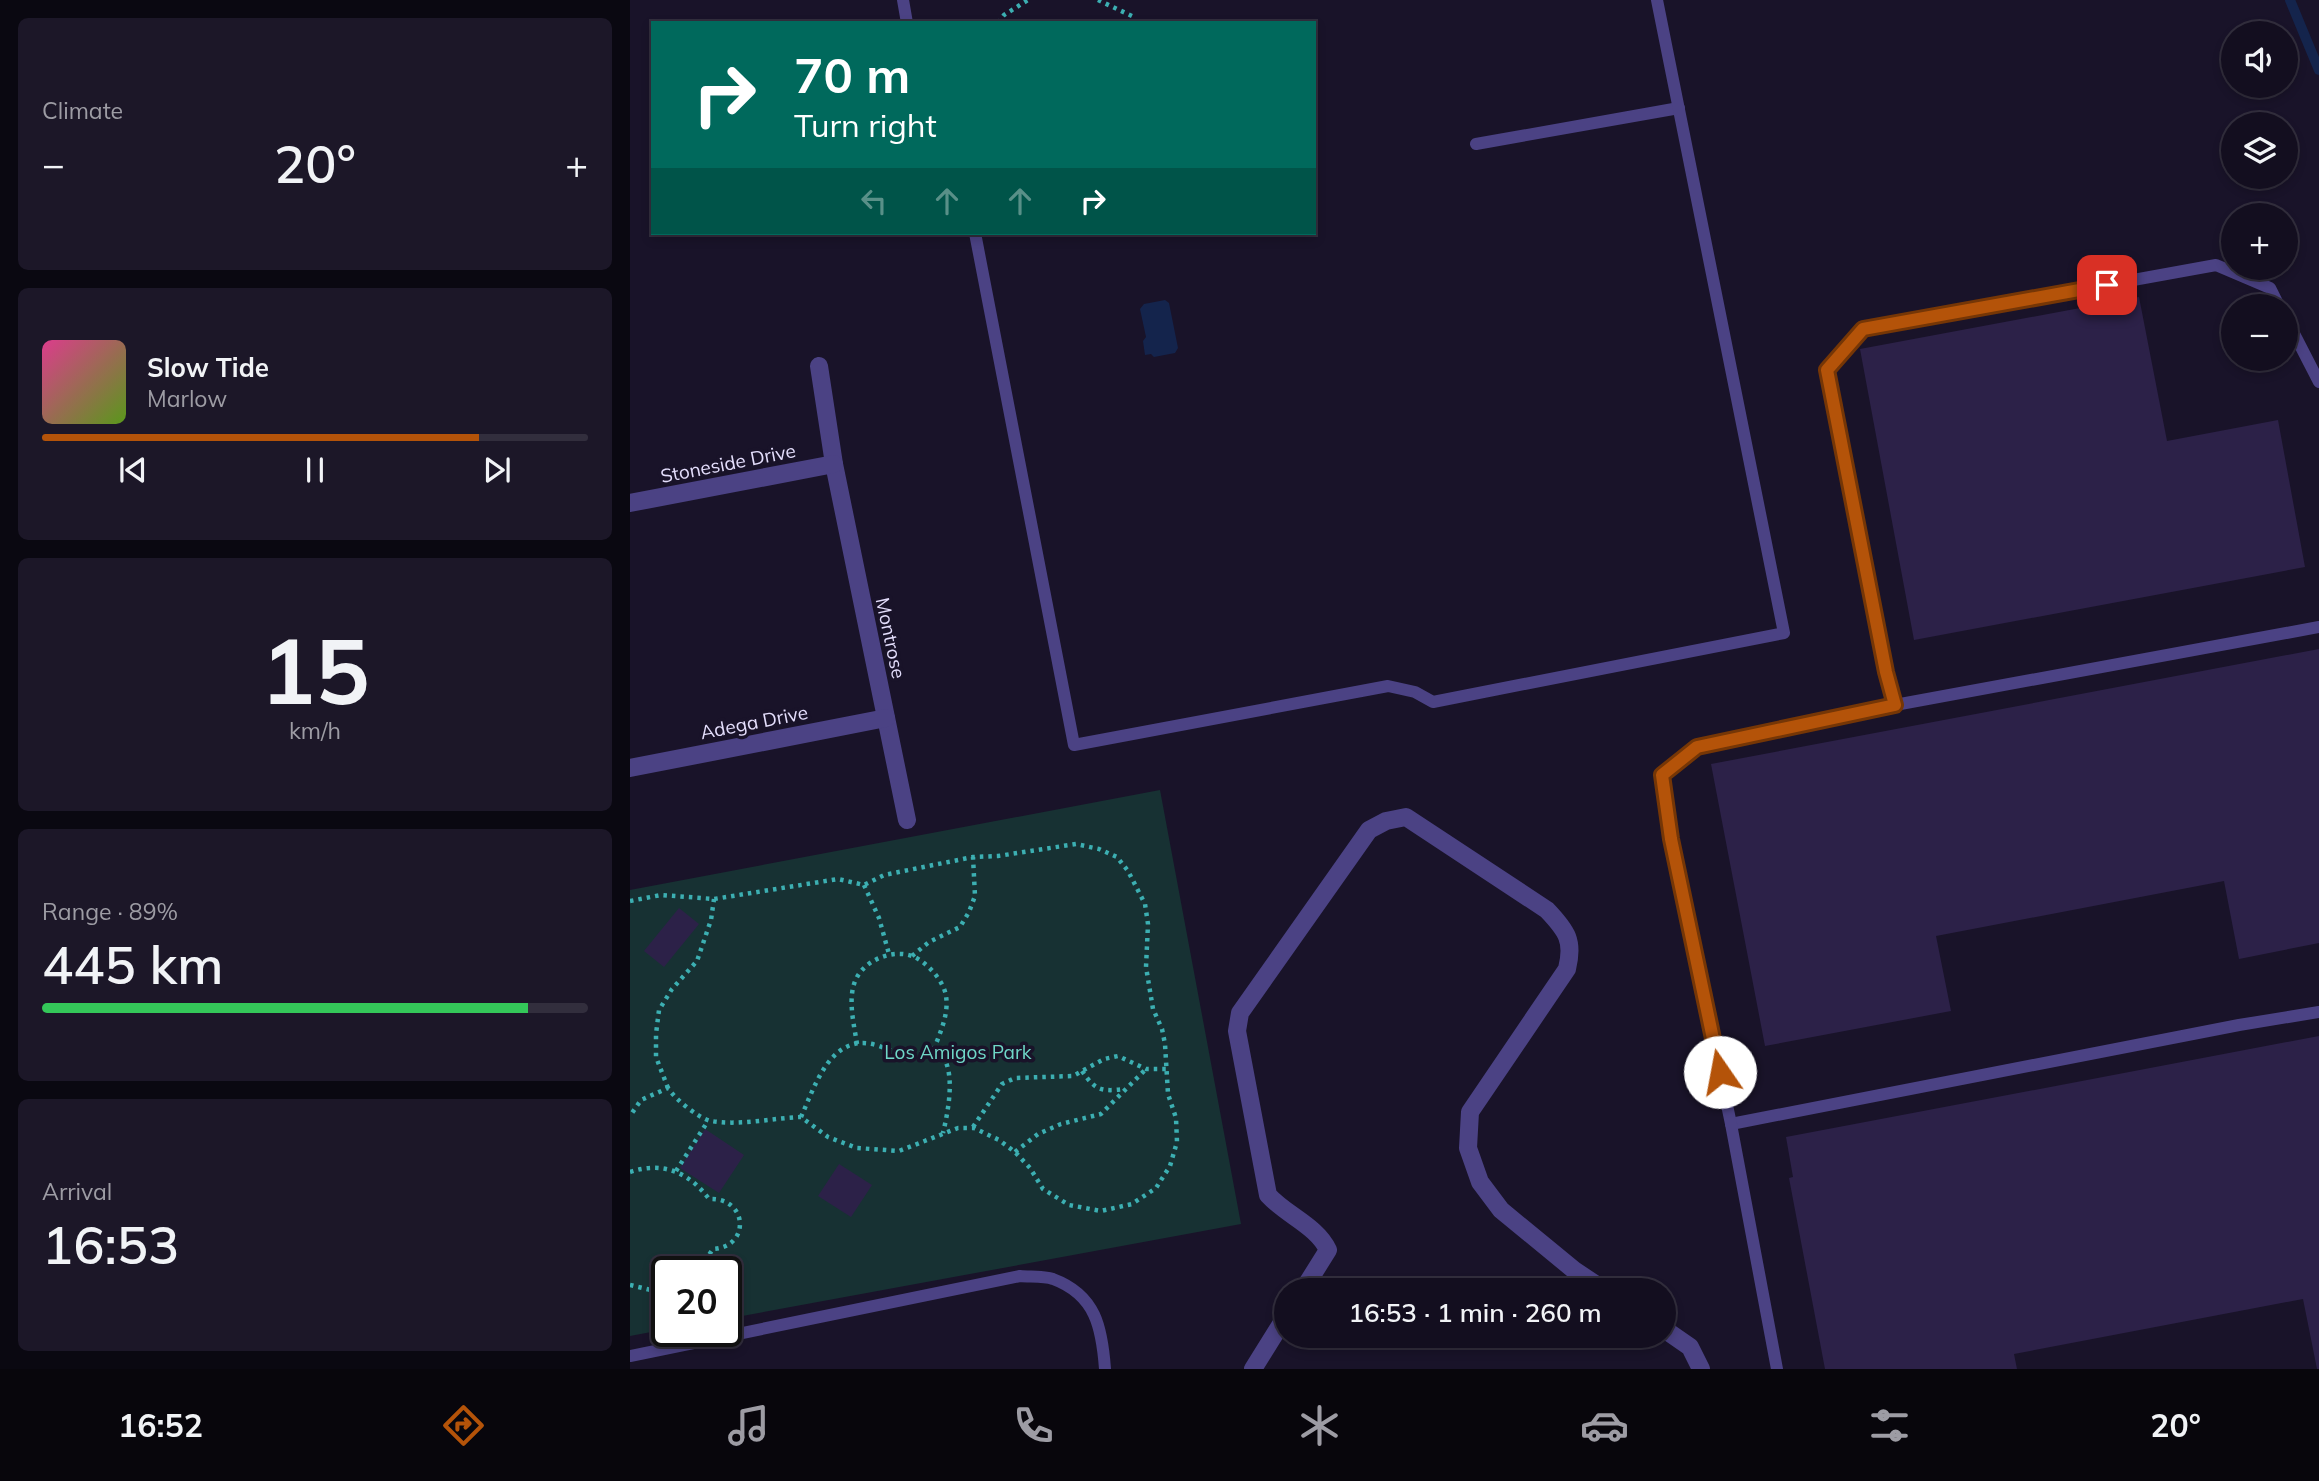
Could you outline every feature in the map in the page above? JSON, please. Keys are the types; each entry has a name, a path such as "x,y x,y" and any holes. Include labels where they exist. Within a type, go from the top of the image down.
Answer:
{"street":[{"name":"Montrose","path":"819,366 834,464 907,820"},
{"name":"Stoneside Drive","path":"630,503 834,464"},
{"name":"Adega Drive","path":"630,768 886,719"},
{"path":"1311,1278 1328,1251 1323,1239 1277,1206 1268,1195 1237,1031 1240,1013 1369,830 1386,821 1406,817 1547,911 1562,925 1572,950 1567,969 1470,1112 1468,1148 1480,1182 1501,1210 1586,1278"},
{"path":"1253,1369 1274,1335"},
{"path":"1676,1337 1690,1347 1701,1369"}],"lane":[{"path":"903,0 907,21"},
{"path":"975,235 1074,745 1388,686 1415,692 1433,702 1784,633 1657,0"},
{"path":"1476,144 1679,108"},
{"path":"1895,705 1883,660 1827,370 1863,329 2216,265 2270,288 2273,294"},
{"path":"2298,341 2319,382"},
{"path":"1777,1369 1731,1124 1671,839 1662,775 1697,747 1895,705 2319,627"},
{"path":"1731,1124 2239,1024 2319,1012"},
{"path":"630,1356 1020,1276 1051,1279 1075,1291 1092,1306 1103,1344 1105,1369"}],"path":[{"path":"1000,21 1004,15 1028,0"},
{"path":"1098,0 1132,16 1134,21"},
{"path":"630,901 662,895 714,899 838,879 864,885 884,875 973,857 999,856 1076,844 1099,849 1117,857 1136,883 1144,904 1148,934 1146,967 1153,1009 1165,1044 1168,1094 1176,1118 1177,1142 1170,1166 1156,1188 1132,1204 1101,1211 1069,1205 1043,1189 1016,1152 999,1140 973,1128 958,1128 899,1151 857,1148 828,1137 801,1117 708,1121 675,1098 668,1088 656,1057 656,1034 659,1010 671,989 697,961 711,920 714,899"},
{"path":"912,956 929,942 960,927 975,896 973,857"},
{"path":"864,885 879,918 889,954"},
{"path":"857,1044 852,1007 856,980 863,969 874,960 889,954 912,956 931,969 946,996 945,1016 934,1049"},
{"path":"801,1117 823,1069 832,1056 857,1044 873,1044 899,1055 934,1049 941,1052 947,1061 950,1106 943,1133"},
{"path":"973,1128 1002,1084 1015,1079 1073,1076 1118,1056 1146,1069 1166,1069"},
{"path":"1016,1152 1038,1134 1061,1124 1101,1114 1146,1069"},
{"path":"1082,1071 1091,1085 1106,1092 1125,1089"},
{"path":"630,1116 641,1100 668,1088"},
{"path":"676,1171 708,1121"},
{"path":"630,1172 646,1167 676,1171 700,1187 709,1199 724,1200 731,1205 739,1217 740,1226 734,1240 728,1245 713,1249 708,1256"},
{"path":"630,1285 651,1290"}],"green space":[{"name":"Los Amigos Park","path":"1160,790 1241,1224 742,1316 742,1256 651,1256 651,1332 630,1336 630,890"}],"water":[{"path":"1165,300 1169,303 1178,348 1175,353 1154,357 1151,354 1145,355 1143,341 1146,337 1140,309 1144,304"}],"building":[{"path":"2139,297 2167,441 2278,420 2305,567 1914,640 1860,349"},
{"path":"2319,649 2319,943 2239,959 2224,881 1936,936 1951,1011 1765,1046 1711,764"},
{"path":"679,908 699,924 664,967 644,951"},
{"path":"2319,1036 2319,1369 2303,1299 2014,1354 2017,1369 1825,1369 1789,1178 1793,1177 1786,1137"},
{"path":"705,1129 744,1155 719,1193 680,1168"},
{"path":"839,1164 872,1185 851,1217 818,1196"}],"waterway":[{"path":"2290,0 2319,70"}],"route":[{"path":"1720,1072 1671,839 1662,775 1697,747 1895,705 1855,521 1827,370 1863,329 2107,285"}]}
